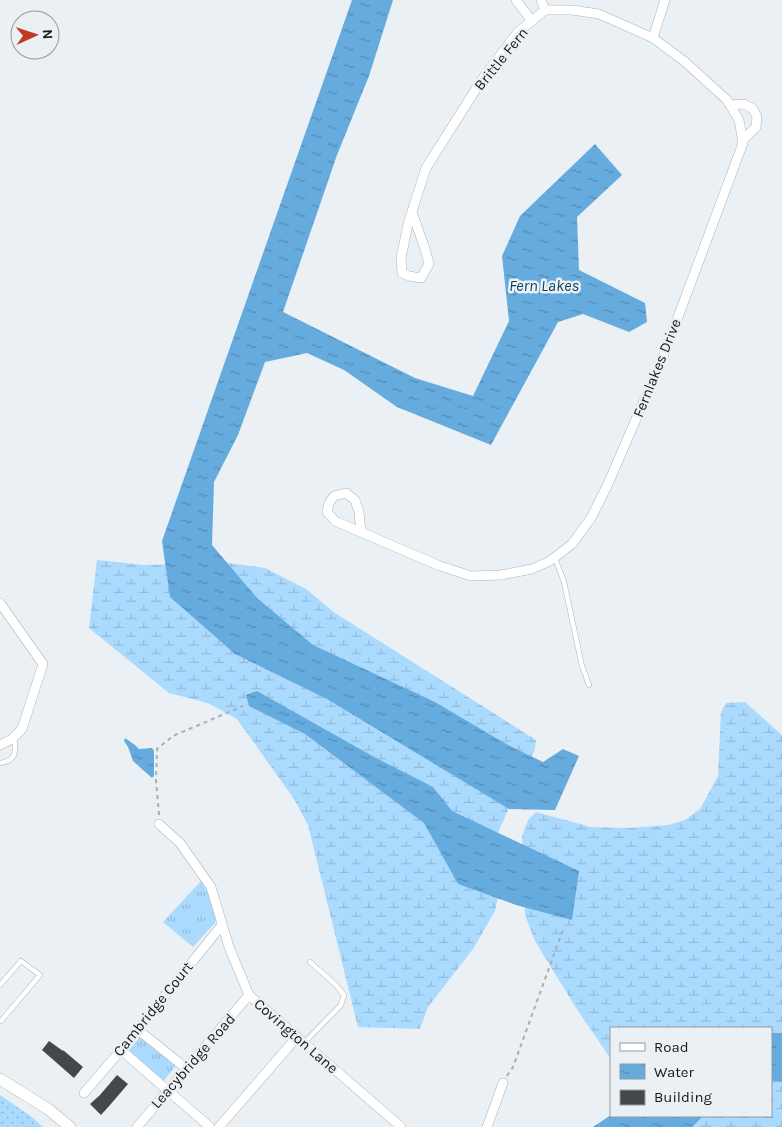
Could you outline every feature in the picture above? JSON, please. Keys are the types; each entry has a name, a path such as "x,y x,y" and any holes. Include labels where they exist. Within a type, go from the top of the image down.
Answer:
{"street":[{"path":"516,0 532,21"},
{"path":"541,0 545,10 572,10 599,14 653,38 665,0"},
{"name":"Brittle Fern","path":"412,212 429,264 421,278 402,273 401,258 408,224 426,168 482,78 517,33 545,10"},
{"name":"Fernlakes Drive","path":"361,532 355,500 346,493 334,496 329,503 327,512 335,521 440,566 471,576 501,575 532,569 550,561 572,544 590,518 608,484 665,352 743,143 740,120 727,100 684,61 653,38"},
{"path":"730,105 744,104 753,109 757,117 756,126 742,141"},
{"path":"0,603 42,664 22,729 0,746"},
{"name":"Covington Lane","path":"159,824 180,843 211,887 229,947 249,995 401,1127"},
{"name":"Cambridge Court","path":"84,1093 222,925"},
{"name":"Leacybridge Road","path":"137,1127 249,995"},
{"path":"137,1029 187,1068"},
{"path":"220,1127 300,1040"},
{"path":"121,1050 210,1127"},
{"path":"0,1079 48,1109 70,1127"},
{"path":"487,1127 503,1083"}],"lane":[{"path":"554,558 564,582 582,666 589,685"},
{"path":"0,763 8,762 14,757 16,750 14,737"},
{"path":"0,985 21,961 40,975 0,1021"},
{"path":"300,1040 341,1005 344,995 336,985 310,962"}],"path":[{"path":"159,824 156,780 157,749 173,736 244,706"},
{"path":"503,1083 513,1067 564,927"}],"green space":[{"path":"97,560 144,565 222,562 265,568 306,589 335,613 536,740 535,749 497,835 501,884 495,911 473,949 428,1007 420,1029 358,1027 308,825 294,799 237,719 208,703 169,693 89,628"},
{"path":"745,702 782,735 782,1127 683,1127 670,1117 772,1117 772,1027 610,1027 610,1058 576,1008 535,941 525,915 522,836 528,820 536,812 591,827 628,828 668,825 685,820 700,809 718,776 721,712 726,703"},
{"path":"201,881 218,910 215,923 193,947 163,922"},
{"path":"138,1034 176,1065 163,1082 125,1050"},
{"path":"0,1095 32,1117 43,1127 0,1127"}],"water":[{"name":"Fern Lakes","path":"352,0 393,0 369,76 337,155 283,312 415,378 473,396 509,321 502,256 520,216 595,144 622,175 577,217 579,270 645,303 647,322 629,332 583,314 558,322 491,445 397,407 344,370 307,353 265,362 238,435 214,482 212,545 257,598 313,645 435,702 508,745 543,762 563,749 579,756 555,810 509,809 327,699 235,654 170,597 162,541"},
{"path":"257,691 376,758 433,787 452,811 579,871 572,920 516,905 458,884 424,823 305,734 249,706 246,695"},
{"path":"125,738 139,749 152,748 154,751 154,776 152,778 133,761 124,741"},
{"path":"772,1033 782,1033 782,1082 772,1081"},
{"path":"610,1116 702,1117 692,1127 593,1127"}],"building":[{"path":"49,1041 83,1067 74,1078 42,1050"},
{"path":"117,1075 128,1084 101,1115 90,1104"}]}
